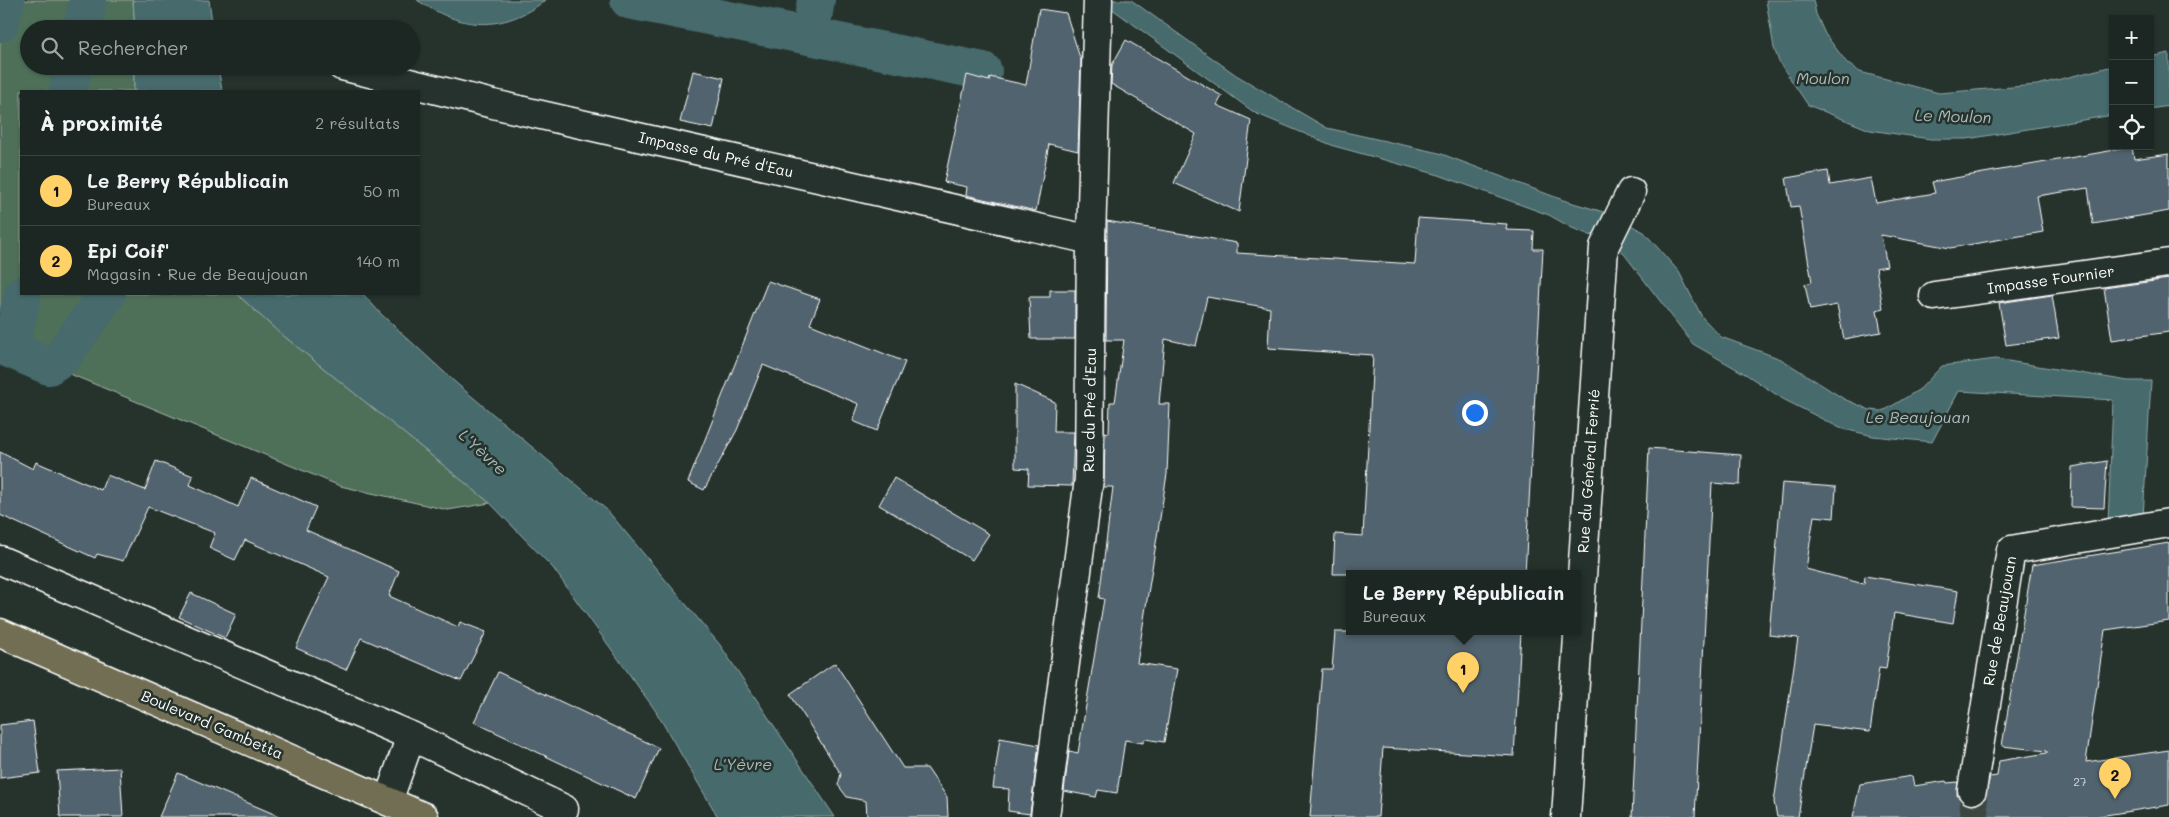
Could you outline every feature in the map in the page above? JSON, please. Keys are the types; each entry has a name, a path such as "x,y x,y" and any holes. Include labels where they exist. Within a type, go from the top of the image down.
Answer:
{"main road":[{"name":"Boulevard Gambetta","path":"0,633 424,817"}],"street":[{"name":"Rue du Pré d'Eau","path":"1045,817 1089,480 1091,240 1098,0"},
{"name":"Impasse du Pré d'Eau","path":"378,75 493,104 1091,240"},
{"name":"Rue du Général Ferrié","path":"1581,592 1604,247 1627,201"},
{"name":"Impasse Fournier","path":"1934,296 2169,263"},
{"name":"Rue de Beaujouan","path":"1972,790 2011,550 2169,523"},
{"path":"0,560 411,736 564,809"},
{"name":"Rue du Général Ferrié","path":"1566,817 1578,635"},
{"path":"388,801 411,736"}],"green space":[{"path":"0,0 133,0 134,20 20,20 20,75 134,75 134,90 20,90 20,295 238,295 274,328 490,503 448,510 340,486 0,345"}],"water":[{"path":"133,0 209,0 212,20 134,20"},
{"path":"417,0 546,0 529,11 513,18 482,24 450,17"},
{"name":"Le Beaujouan","path":"1100,0 1131,0 1236,75 1327,128 1439,153 1563,200 1607,213 1644,232 1679,272 1702,317 1721,337 1781,359 1844,399 1870,410 1881,411 1887,409 1920,389 1942,366 1996,359 2128,381 2151,381 2143,518 2108,524 2113,400 1959,391 1932,442 1873,436 1840,428 1783,399 1747,375 1693,344 1618,246 1572,228 1549,215 1439,175 1334,146 1255,113"},
{"name":"Moulon","path":"1766,0 1813,0 1816,14 1825,34 1847,63 1860,72 1939,93 2037,85 2109,67 2109,116 1967,139 1930,139 1870,130 1808,105 1779,62 1774,48"},
{"path":"2169,53 2169,106 2154,108 2154,60 2154,56"},
{"path":"134,75 219,75 222,90 134,90"},
{"name":"L'Yèvre","path":"238,295 364,295 381,314 456,383 607,510 720,645 835,817 718,817 655,710 553,568 490,503 274,328"}],"building":[{"path":"1039,9 1066,13 1081,61 1078,151 1049,144 1036,211 966,195 967,187 944,182 967,75 989,81 990,77 1026,85"},
{"path":"1126,40 1222,96 1217,105 1251,120 1239,212 1174,183 1196,134 1111,84 1112,65"},
{"path":"693,71 724,78 713,129 680,122"},
{"path":"2115,150 2132,150 2134,159 2169,154 2169,211 2093,224 2088,188 2037,196 2043,232 1950,248 1881,235 1887,266 1876,268 1883,308 1877,310 1881,332 1844,339 1837,305 1810,310 1805,284 1812,282 1799,206 1791,207 1786,178 1828,171 1830,185 1871,178 1876,203 1935,193 1932,182"},
{"path":"1418,218 1507,224 1506,230 1534,231 1533,249 1543,249 1525,570 1346,570 1346,574 1333,574 1335,534 1363,536 1373,355 1268,348 1270,308 1207,297 1196,346 1165,339 1159,404 1170,404 1167,474 1137,663 1177,669 1164,742 1145,739 1143,743 1125,740 1117,793 1098,790 1096,797 1064,791 1069,751 1078,753 1104,599 1099,598 1113,487 1104,487 1105,432 1109,433 1110,402 1115,402 1124,340 1106,340 1107,221 1237,243 1237,253 1415,264"},
{"path":"2169,279 2169,332 2112,340 2104,288"},
{"path":"768,281 820,299 810,324 905,362 877,431 853,421 859,404 763,365 737,430 704,490 688,482"},
{"path":"1050,290 1075,290 1075,339 1031,339 1029,297 1050,297"},
{"path":"2052,295 2059,338 2006,345 1999,303"},
{"path":"1015,384 1055,402 1054,432 1074,432 1072,486 1028,485 1029,469 1015,468"},
{"path":"1649,448 1741,455 1740,485 1712,483 1695,817 1632,817"},
{"path":"0,452 33,469 36,462 101,490 107,475 145,490 156,461 193,476 190,485 238,507 251,478 316,507 306,530 399,571 389,596 458,627 460,622 486,632 461,681 361,638 346,670 296,648 329,577 245,540 235,560 209,548 215,533 148,507 123,561 97,554 95,558 0,515"},
{"path":"2107,461 2104,508 2071,507 2072,467"},
{"path":"894,478 989,534 972,560 879,505"},
{"path":"1782,483 1836,487 1834,518 1814,516 1806,569 1864,584 1865,576 1958,591 1953,623 1894,613 1886,669 1879,668 1870,732 1813,725 1798,817 1777,817 1774,802 1798,638 1769,635"},
{"path":"2169,543 2169,621 2105,630 2086,762 2169,750 2169,805 2093,817 1853,817 1860,784 1912,776 1914,786 1946,781 1947,783 1958,782 1957,795 1962,802 1969,805 1977,805 1984,799 1990,777 1997,776 1999,761 2047,753 2047,751 2002,746 2032,565"},
{"path":"191,593 236,614 225,638 179,617"},
{"path":"1335,632 1346,632 1346,635 1521,635 1514,756 1383,748 1378,817 1310,817 1322,669 1332,669"},
{"path":"835,663 903,768 927,768 947,797 948,817 867,817 866,801 847,797 838,785 841,774 790,694"},
{"path":"498,672 659,748 636,799 474,722"},
{"path":"33,721 40,773 0,778 0,725"},
{"path":"1000,738 1039,745 1030,814 1008,811 1009,789 993,788"},
{"path":"120,768 123,817 60,817 57,771"},
{"path":"178,773 281,817 159,817"}],"waterway":[{"path":"0,23 6,0"},
{"path":"84,20 88,0"},
{"path":"629,0 983,71"},
{"path":"810,36 816,0"},
{"path":"68,90 71,75"},
{"path":"10,349 23,295"},
{"path":"0,345 49,366 62,357 106,295"}],"tunnel":[{"path":"1972,790 1975,817"}],"place":[{"name":"Le Berry Républicain","path":"1463,693"},
{"name":"Epi Coif'","path":"2115,799"}],"water label":[{"name":"Le Moulon","path":"1953,116"}]}
